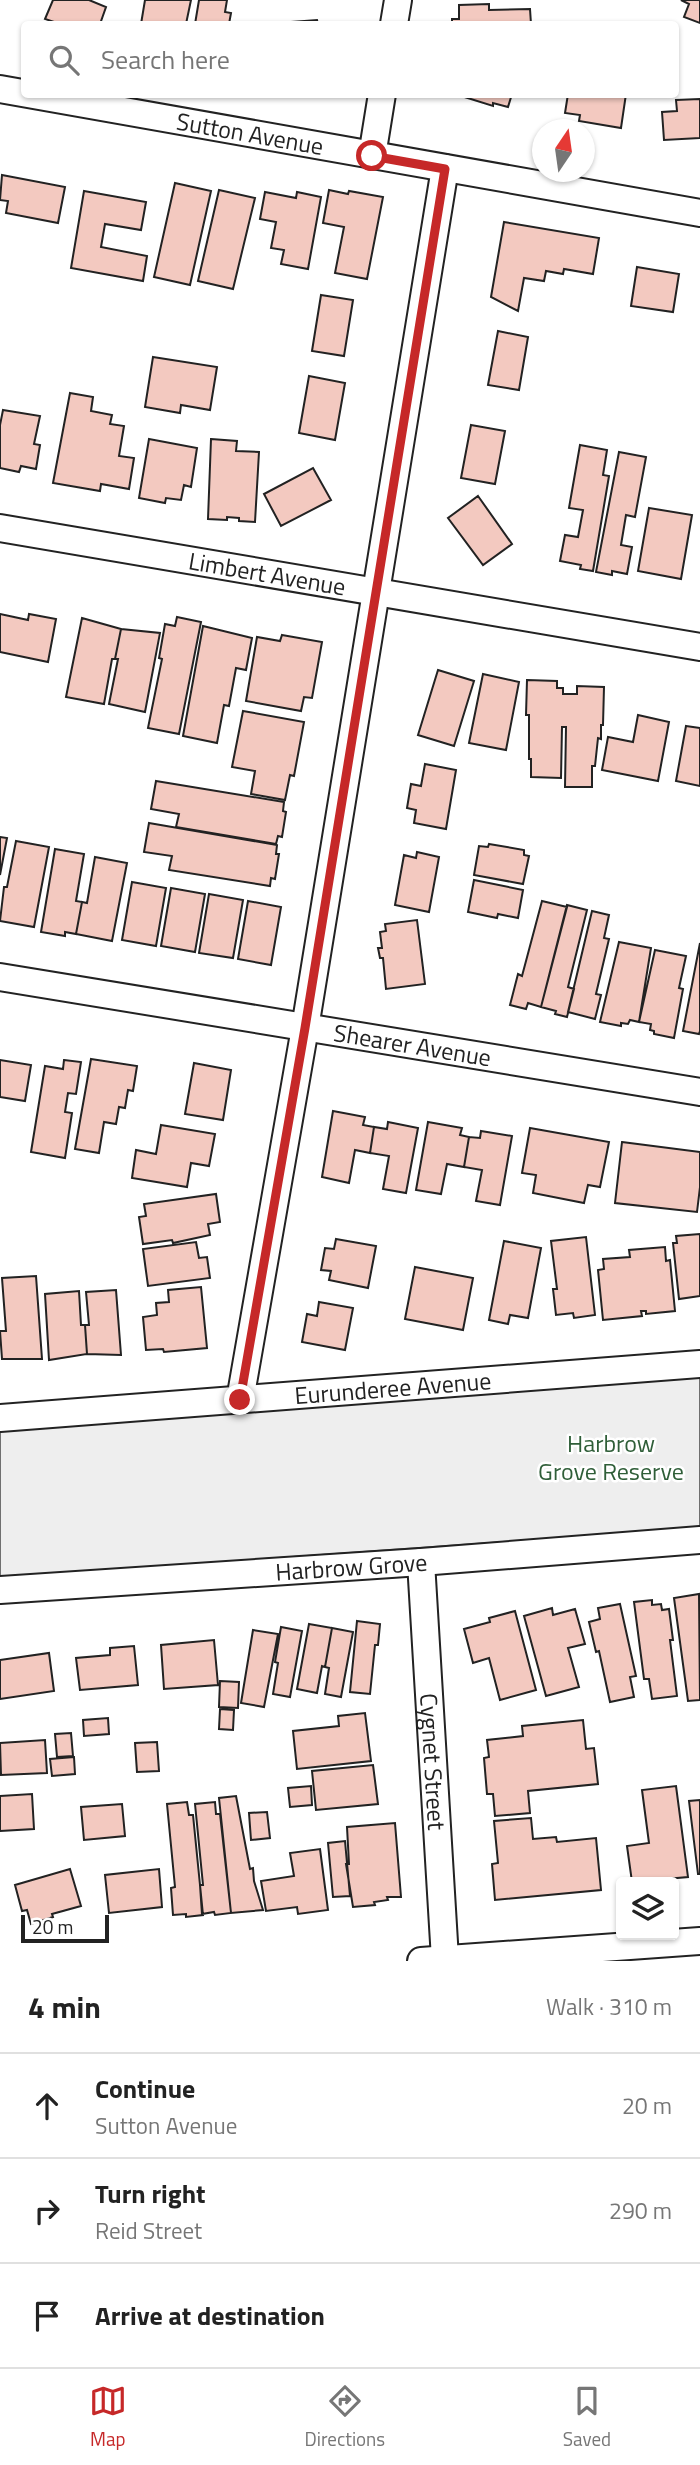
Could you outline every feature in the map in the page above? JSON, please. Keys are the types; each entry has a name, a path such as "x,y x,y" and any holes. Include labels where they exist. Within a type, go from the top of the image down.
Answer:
{"street":[{"path":"394,21 398,0"},
{"name":"Sutton Avenue","path":"3,90 21,93"},
{"name":"Sutton Avenue","path":"48,98 700,213"},
{"path":"372,156 381,98"},
{"path":"240,1400 305,1028 445,169"},
{"name":"Limbert Avenue","path":"0,528 700,647"},
{"name":"Shearer Avenue","path":"0,976 700,1092"},
{"name":"Eurunderee Avenue","path":"0,1418 700,1364"},
{"name":"Harbrow Grove","path":"0,1590 700,1540"},
{"name":"Cygnet Street","path":"421,1562 433,1960"},
{"path":"433,1960 507,1958 700,1941"}],"green space":[{"name":"Harbrow Grove Reserve","path":"700,1372 700,1528 0,1578 0,1430"}],"building":[{"path":"53,0 89,0 106,7 101,21 45,19"},
{"path":"145,0 191,0 187,21 142,21"},
{"path":"199,0 227,0 225,12 231,13 230,21 196,21"},
{"path":"681,0 700,0 700,23 684,17 689,4"},
{"path":"489,4 489,10 530,9 531,21 452,21 459,19 459,5"},
{"path":"468,98 511,98 508,107 493,103 493,106"},
{"path":"567,98 625,98 621,128 595,124 595,119 579,119 580,115 565,113"},
{"path":"700,99 700,138 664,140 662,112 677,111 676,100"},
{"path":"2,175 65,187 58,223 6,213 8,201 0,200"},
{"path":"175,183 211,191 190,285 154,277"},
{"path":"219,190 255,198 233,289 198,281"},
{"path":"329,190 383,197 367,279 335,273 344,227 323,223"},
{"path":"84,191 146,202 141,230 105,224 101,247 147,256 143,281 71,268"},
{"path":"265,192 296,198 297,192 321,197 308,269 281,264 284,250 271,248 276,222 260,219"},
{"path":"504,222 599,238 593,274 564,269 563,274 546,271 544,281 524,278 518,311 491,297"},
{"path":"637,267 679,274 673,312 631,306"},
{"path":"321,295 353,300 344,356 312,351"},
{"path":"498,331 528,337 519,390 488,385"},
{"path":"153,357 217,367 210,410 181,405 180,413 145,407"},
{"path":"309,376 345,383 335,440 299,433"},
{"path":"70,393 93,397 91,411 112,415 110,424 124,426 119,456 134,458 129,489 101,484 100,491 53,483"},
{"path":"3,410 40,416 34,444 40,445 36,469 21,466 19,472 0,468 0,425"},
{"path":"471,425 505,431 495,484 461,478"},
{"path":"149,439 197,448 191,487 184,485 181,500 166,498 165,503 139,498"},
{"path":"211,439 237,441 236,451 259,452 255,522 227,517 227,520 208,519"},
{"path":"580,445 607,450 603,475 609,476 593,571 580,569 581,565 560,561 565,535 578,537 583,510 569,508"},
{"path":"619,452 646,457 635,517 626,515 621,545 632,547 627,574 612,571 612,575 596,572"},
{"path":"313,468 331,500 281,526 264,494"},
{"path":"478,496 512,544 483,565 448,518"},
{"path":"649,508 692,515 681,579 638,571"},
{"path":"0,614 28,620 29,614 56,619 48,662 0,652"},
{"path":"177,617 201,622 179,734 148,728 162,659 159,658 165,624 175,626"},
{"path":"82,618 121,629 115,659 112,659 104,704 66,697"},
{"path":"203,626 252,638 246,670 236,668 229,706 224,705 217,743 183,736"},
{"path":"121,629 160,633 145,712 109,704"},
{"path":"282,635 322,642 312,698 304,697 301,711 246,701 257,637 280,641"},
{"path":"438,670 474,681 454,746 418,735"},
{"path":"483,674 519,682 506,750 469,743"},
{"path":"527,680 557,681 557,688 563,688 563,694 577,694 577,686 604,687 603,725 601,739 598,738 595,766 592,766 592,787 565,787 566,727 562,727 561,778 531,777 529,715 526,715"},
{"path":"243,711 304,722 294,776 290,775 285,800 251,794 255,771 232,767"},
{"path":"638,715 669,722 658,781 602,770 608,737 633,742"},
{"path":"686,726 700,728 700,786 676,781"},
{"path":"425,764 456,770 446,829 414,823 416,810 407,808 411,784 421,786"},
{"path":"156,781 284,802 283,811 286,812 282,837 278,836 276,844 176,827 179,814 151,809"},
{"path":"149,823 277,845 276,854 279,854 275,879 271,878 270,886 169,870 172,856 144,852"},
{"path":"0,837 7,838 0,875"},
{"path":"16,841 49,847 34,927 0,921 4,887 7,887"},
{"path":"489,844 524,850 524,855 529,856 523,884 474,875 479,846 488,847"},
{"path":"55,849 84,854 76,901 82,902 76,934 65,932 65,936 41,932"},
{"path":"417,852 439,857 429,912 395,905 404,855 416,858"},
{"path":"95,857 127,863 112,941 76,934 82,902 87,903"},
{"path":"474,880 523,890 518,918 498,914 497,918 468,912"},
{"path":"132,882 166,888 156,946 122,940"},
{"path":"171,888 205,894 195,952 161,946"},
{"path":"209,894 243,900 233,958 199,953"},
{"path":"248,901 281,907 271,965 238,959"},
{"path":"542,901 567,907 541,1007 528,1003 526,1009 510,1005 518,974 522,976"},
{"path":"567,905 587,910 568,987 574,989 567,1017 541,1007"},
{"path":"592,911 609,915 604,938 609,939 596,994 601,995 595,1019 568,1012"},
{"path":"417,920 425,984 386,989 383,958 380,958 378,948 382,948 380,932 386,931 385,924"},
{"path":"619,942 651,948 639,1022 630,1020 628,1024 621,1023 621,1026 600,1022"},
{"path":"700,943 700,1031 699,1034 683,1031"},
{"path":"655,950 686,956 679,988 683,989 674,1038 654,1034 654,1031 650,1030 651,1024 639,1022"},
{"path":"91,1059 137,1066 133,1091 128,1090 125,1108 119,1107 116,1124 104,1122 99,1153 75,1149"},
{"path":"0,1060 31,1065 25,1101 0,1097"},
{"path":"64,1060 81,1062 76,1094 68,1093 65,1112 72,1113 65,1158 31,1152 45,1066 63,1069"},
{"path":"194,1063 231,1070 223,1120 185,1114"},
{"path":"333,1111 365,1117 363,1125 374,1127 370,1153 355,1150 349,1183 322,1177"},
{"path":"388,1122 418,1128 406,1193 383,1189 389,1156 370,1153 374,1127 387,1129"},
{"path":"428,1122 462,1128 460,1135 469,1137 464,1167 447,1164 441,1194 416,1190"},
{"path":"161,1125 215,1134 209,1166 191,1163 187,1187 132,1178 136,1150 156,1154"},
{"path":"530,1128 609,1142 600,1187 588,1185 584,1203 533,1193 536,1175 522,1173"},
{"path":"481,1131 512,1136 500,1205 476,1201 482,1170 464,1167 469,1137 480,1138"},
{"path":"622,1142 700,1152 697,1212 615,1203"},
{"path":"216,1194 220,1222 208,1224 210,1235 173,1243 172,1240 143,1244 139,1217 146,1216 144,1204"},
{"path":"700,1234 700,1296 679,1299 673,1243 677,1243 676,1236"},
{"path":"586,1237 595,1315 574,1318 573,1313 556,1315 553,1289 557,1289 551,1241"},
{"path":"336,1239 376,1246 368,1288 329,1280 331,1271 321,1270 325,1248 334,1249"},
{"path":"504,1241 541,1248 528,1318 510,1315 508,1324 489,1320"},
{"path":"196,1242 199,1258 207,1257 210,1278 148,1286 143,1249"},
{"path":"665,1247 666,1261 670,1260 675,1311 646,1314 646,1311 641,1311 642,1316 603,1320 598,1270 604,1269 603,1259 630,1257 629,1250"},
{"path":"415,1267 473,1278 463,1330 405,1319"},
{"path":"36,1276 42,1359 2,1359 0,1331 6,1331 2,1278"},
{"path":"201,1287 207,1348 164,1352 163,1349 146,1350 143,1317 157,1315 156,1303 169,1302 168,1290"},
{"path":"116,1290 121,1355 87,1354 85,1325 89,1325 86,1292"},
{"path":"79,1291 81,1325 85,1325 87,1354 49,1360 45,1294"},
{"path":"319,1302 353,1308 345,1350 302,1342 307,1314 317,1316"},
{"path":"699,1594 700,1700 688,1701 674,1598"},
{"path":"652,1600 652,1605 661,1604 662,1610 669,1609 677,1696 652,1699 649,1679 644,1679 634,1602"},
{"path":"620,1604 636,1676 630,1677 634,1697 610,1702 599,1651 596,1652 589,1622 600,1619 598,1608"},
{"path":"552,1608 553,1615 575,1609 585,1644 568,1648 579,1687 546,1696 524,1616"},
{"path":"515,1611 536,1690 500,1700 489,1658 473,1663 464,1629"},
{"path":"357,1621 380,1624 370,1694 350,1692"},
{"path":"309,1624 332,1628 317,1693 297,1689"},
{"path":"281,1627 302,1631 290,1697 273,1694"},
{"path":"332,1628 353,1632 341,1697 325,1694 329,1668 325,1667"},
{"path":"253,1630 278,1634 264,1707 241,1703"},
{"path":"214,1640 218,1685 164,1689 161,1645"},
{"path":"134,1646 138,1685 80,1690 76,1658 110,1655 110,1648"},
{"path":"49,1653 54,1691 0,1699 0,1660"},
{"path":"220,1681 239,1682 238,1708 219,1707"},
{"path":"220,1709 234,1710 233,1730 219,1729"},
{"path":"365,1713 371,1761 297,1769 293,1731 339,1726 338,1716"},
{"path":"108,1718 109,1734 84,1736 83,1720"},
{"path":"583,1720 586,1749 594,1748 598,1784 528,1791 530,1813 495,1816 493,1794 487,1794 484,1758 489,1757 487,1740 523,1736 522,1726"},
{"path":"71,1733 73,1756 57,1757 55,1734"},
{"path":"45,1740 47,1773 1,1775 0,1743"},
{"path":"157,1742 159,1771 137,1772 135,1743"},
{"path":"74,1757 75,1774 52,1776 50,1759"},
{"path":"373,1765 378,1804 316,1810 312,1771"},
{"path":"311,1786 312,1805 290,1807 288,1788"},
{"path":"676,1786 688,1877 631,1877 627,1846 649,1843 642,1790"},
{"path":"32,1794 34,1829 0,1831 0,1796"},
{"path":"236,1796 250,1869 253,1868 263,1910 231,1913 219,1798"},
{"path":"700,1800 700,1874 698,1874 689,1801"},
{"path":"187,1802 189,1815 193,1815 203,1915 186,1917 186,1914 173,1915 171,1888 175,1887 167,1804"},
{"path":"215,1802 216,1814 220,1814 231,1913 215,1915 214,1912 202,1914 200,1885 203,1885 195,1804"},
{"path":"122,1804 125,1836 84,1840 81,1807"},
{"path":"267,1812 270,1838 251,1840 249,1813"},
{"path":"531,1818 533,1839 556,1837 557,1842 596,1838 601,1890 495,1900 492,1864 498,1863 494,1821"},
{"path":"395,1823 401,1897 387,1897 388,1900 374,1902 375,1905 353,1907 346,1864 349,1864 347,1827"},
{"path":"345,1841 350,1896 333,1897 328,1843"},
{"path":"320,1849 328,1910 298,1914 297,1907 266,1911 261,1881 294,1876 290,1853"},
{"path":"70,1869 81,1906 52,1914 53,1917 31,1924 27,1910 22,1911 15,1885"},
{"path":"159,1869 162,1907 109,1913 105,1875"}],"route":[{"path":"240,1400 305,1028 445,169 372,156"}]}
